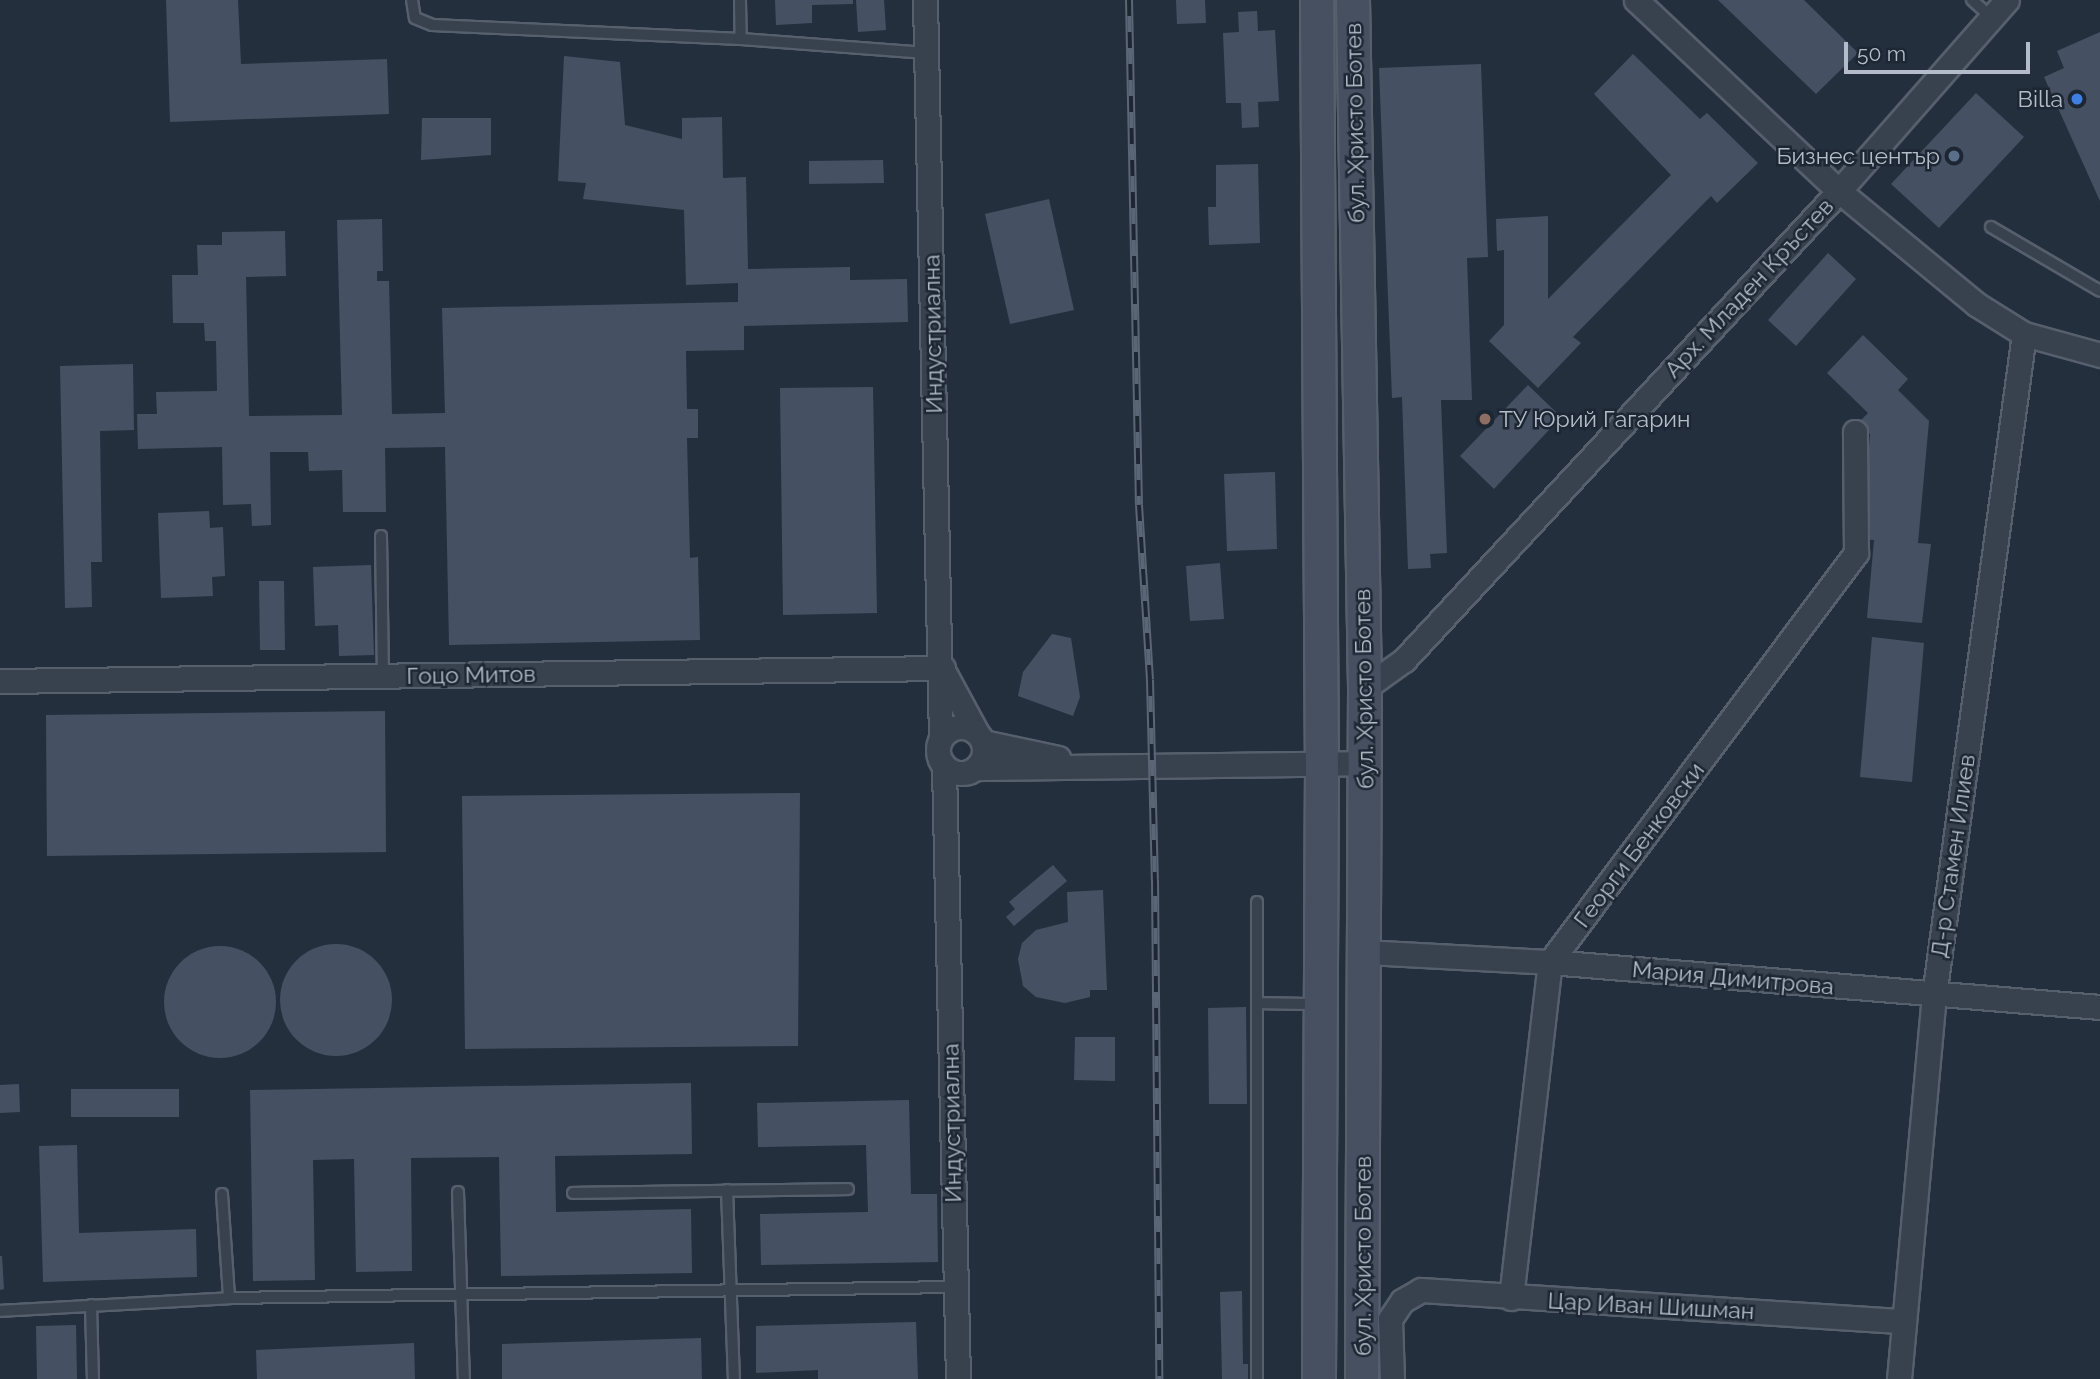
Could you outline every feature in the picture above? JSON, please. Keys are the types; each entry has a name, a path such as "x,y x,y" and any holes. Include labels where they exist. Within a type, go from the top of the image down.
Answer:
{"main road":[{"name":"бул. Христо Ботев","path":"1317,0 1322,764 1319,1379"},
{"name":"бул. Христо Ботев","path":"1353,0 1365,688 1362,1379"}],"street":[{"name":"Индустриална","path":"925,0 943,668 941,738"},
{"path":"1636,0 1839,191 1976,304 2024,334 2100,355"},
{"name":"Арх. Младен Кръстев","path":"1365,688 1404,660 1839,191 2007,0"},
{"name":"Д-р Стамен Илиев","path":"1899,1379 1934,996 2024,334"},
{"name":"Георги Бенковски","path":"1550,962 1856,553 1855,432"},
{"name":"Индустриална","path":"943,668 980,738"},
{"name":"Гоцо Митов","path":"0,681 943,668"},
{"path":"1102,767 980,738 958,727 941,738 938,753 944,767 972,771 1365,764"},
{"path":"972,771 984,756 980,738"},
{"name":"Индустриална","path":"944,767 958,1379"},
{"name":"Индустриална","path":"945,866 972,771"},
{"name":"Мария Димитрова","path":"1365,952 1550,962 1934,996 2100,1007"},
{"path":"1511,1298 1550,962"},
{"name":"Цар Иван Шишман","path":"1392,1379 1390,1319 1402,1301 1421,1290 1511,1298 1903,1321"}],"lane":[{"path":"412,0 415,18 432,25 741,39 926,53"},
{"path":"740,0 741,39"},
{"path":"1972,0 1991,17"},
{"path":"1991,227 2100,291"},
{"path":"381,536 383,676"},
{"path":"1257,902 1257,1379"},
{"path":"1258,1003 1321,1004"},
{"path":"573,1193 848,1189"},
{"path":"727,1190 734,1379"},
{"path":"458,1192 464,1379"},
{"path":"222,1194 229,1298"},
{"path":"0,1311 229,1298 460,1297 956,1287"},
{"path":"91,1305 93,1379"}],"building":[{"path":"166,0 238,0 241,64 387,59 389,114 170,122"},
{"path":"775,0 853,0 853,4 812,5 812,23 776,25"},
{"path":"856,0 884,0 886,30 858,32"},
{"path":"1176,0 1205,0 1206,23 1177,24"},
{"path":"1718,0 1804,0 1858,53 1816,94"},
{"path":"1257,11 1258,31 1275,30 1279,101 1258,102 1259,127 1242,128 1241,103 1226,103 1223,33 1239,32 1238,12"},
{"name":"Billa","path":"2100,32 2100,201 2044,77 2064,68 2057,51"},
{"path":"1633,54 1700,119 1707,113 1758,163 1717,203 1711,196 1573,337 1581,343 1538,388 1489,341 1504,325 1504,250 1497,251 1496,219 1548,216 1548,299 1671,175 1594,94"},
{"path":"564,56 620,62 625,125 682,139 682,118 722,117 723,178 746,177 748,269 850,267 850,280 907,279 908,322 744,326 744,350 686,351 687,409 698,409 698,438 687,438 690,558 698,557 700,640 449,645 445,447 385,448 386,512 343,512 342,470 309,471 308,452 270,452 271,525 252,526 251,504 223,505 222,447 138,449 137,414 157,414 156,392 217,391 216,341 205,341 204,323 173,323 172,275 198,275 197,245 222,245 222,232 285,231 286,276 246,277 249,416 342,415 337,220 382,219 383,271 377,271 377,281 389,281 392,414 445,413 442,308 738,302 738,283 686,285 684,210 583,199 586,183 558,181"},
{"path":"1481,64 1488,257 1467,258 1472,400 1441,400 1447,553 1430,554 1431,568 1408,569 1402,397 1392,398 1379,68"},
{"path":"1976,93 2024,137 1939,228 1891,184"},
{"path":"422,118 491,118 491,155 421,160"},
{"path":"883,160 884,183 809,184 809,161"},
{"path":"1258,164 1260,243 1209,245 1208,207 1216,207 1216,165"},
{"path":"1049,199 1074,310 1010,324 985,214"},
{"path":"1828,253 1856,279 1796,346 1768,320"},
{"path":"1863,335 1908,379 1898,390 1929,421 1918,543 1931,544 1922,623 1867,618 1874,540 1861,539 1870,434 1858,423 1868,413 1827,373"},
{"path":"133,364 134,430 100,431 102,562 91,562 92,607 65,608 60,366"},
{"path":"1528,385 1561,417 1494,489 1460,456"},
{"path":"873,387 877,613 783,615 780,388"},
{"path":"1275,472 1277,549 1227,551 1224,474"},
{"path":"209,511 210,528 223,527 225,576 212,577 213,596 161,598 158,513"},
{"path":"1220,563 1224,619 1190,621 1186,566"},
{"path":"371,565 374,655 339,656 338,625 315,626 313,567"},
{"path":"259,581 284,581 285,650 260,650"},
{"path":"1052,634 1071,638 1080,697 1073,716 1018,696 1023,672"},
{"path":"1872,637 1924,643 1912,782 1860,777"},
{"path":"385,711 386,852 47,856 46,715"},
{"path":"800,793 798,1046 465,1049 462,796"},
{"path":"1053,865 1067,881 1014,926 1006,917 1015,909 1009,902"},
{"path":"1103,890 1107,990 1090,990 1090,997 1065,1003 1036,997 1023,986 1018,959 1022,943 1036,930 1068,922 1067,892"},
{"path":"336,944 357,948 376,960 388,979 392,1000 388,1021 376,1040 357,1052 336,1056 315,1052 296,1040 284,1021 280,1000 284,979 296,960 315,948"},
{"path":"220,946 241,950 260,962 272,981 276,1002 272,1023 260,1042 241,1054 220,1058 199,1054 180,1042 168,1023 164,1002 168,981 180,962 199,950"},
{"path":"1246,1007 1247,1104 1209,1104 1208,1008"},
{"path":"1075,1037 1115,1037 1115,1081 1074,1080"},
{"path":"691,1083 692,1154 555,1156 556,1212 691,1209 692,1273 501,1276 499,1157 411,1158 412,1271 356,1272 354,1159 313,1160 315,1280 253,1281 250,1090"},
{"path":"19,1084 20,1112 0,1113 0,1085"},
{"path":"71,1089 179,1089 179,1117 71,1117"},
{"path":"909,1100 911,1194 937,1194 938,1262 761,1265 760,1214 868,1212 866,1145 758,1147 757,1103"},
{"path":"77,1145 79,1233 196,1229 197,1277 43,1282 39,1146"},
{"path":"0,1256 4,1289 0,1290"},
{"path":"1242,1291 1243,1364 1248,1364 1248,1379 1222,1379 1220,1292"},
{"path":"916,1322 918,1379 818,1379 818,1370 756,1373 756,1326"},
{"path":"76,1325 77,1379 37,1379 36,1326"},
{"path":"701,1338 702,1379 502,1379 502,1344"},
{"path":"414,1343 415,1379 257,1379 256,1350"}],"railway":[{"path":"1129,0 1139,505 1150,680 1155,880 1159,1379"}],"place":[{"name":"Billa","path":"2077,99"},
{"name":"Бизнес център","path":"1954,156"},
{"name":"ТУ Юрий Гагарин","path":"1485,419"}]}
